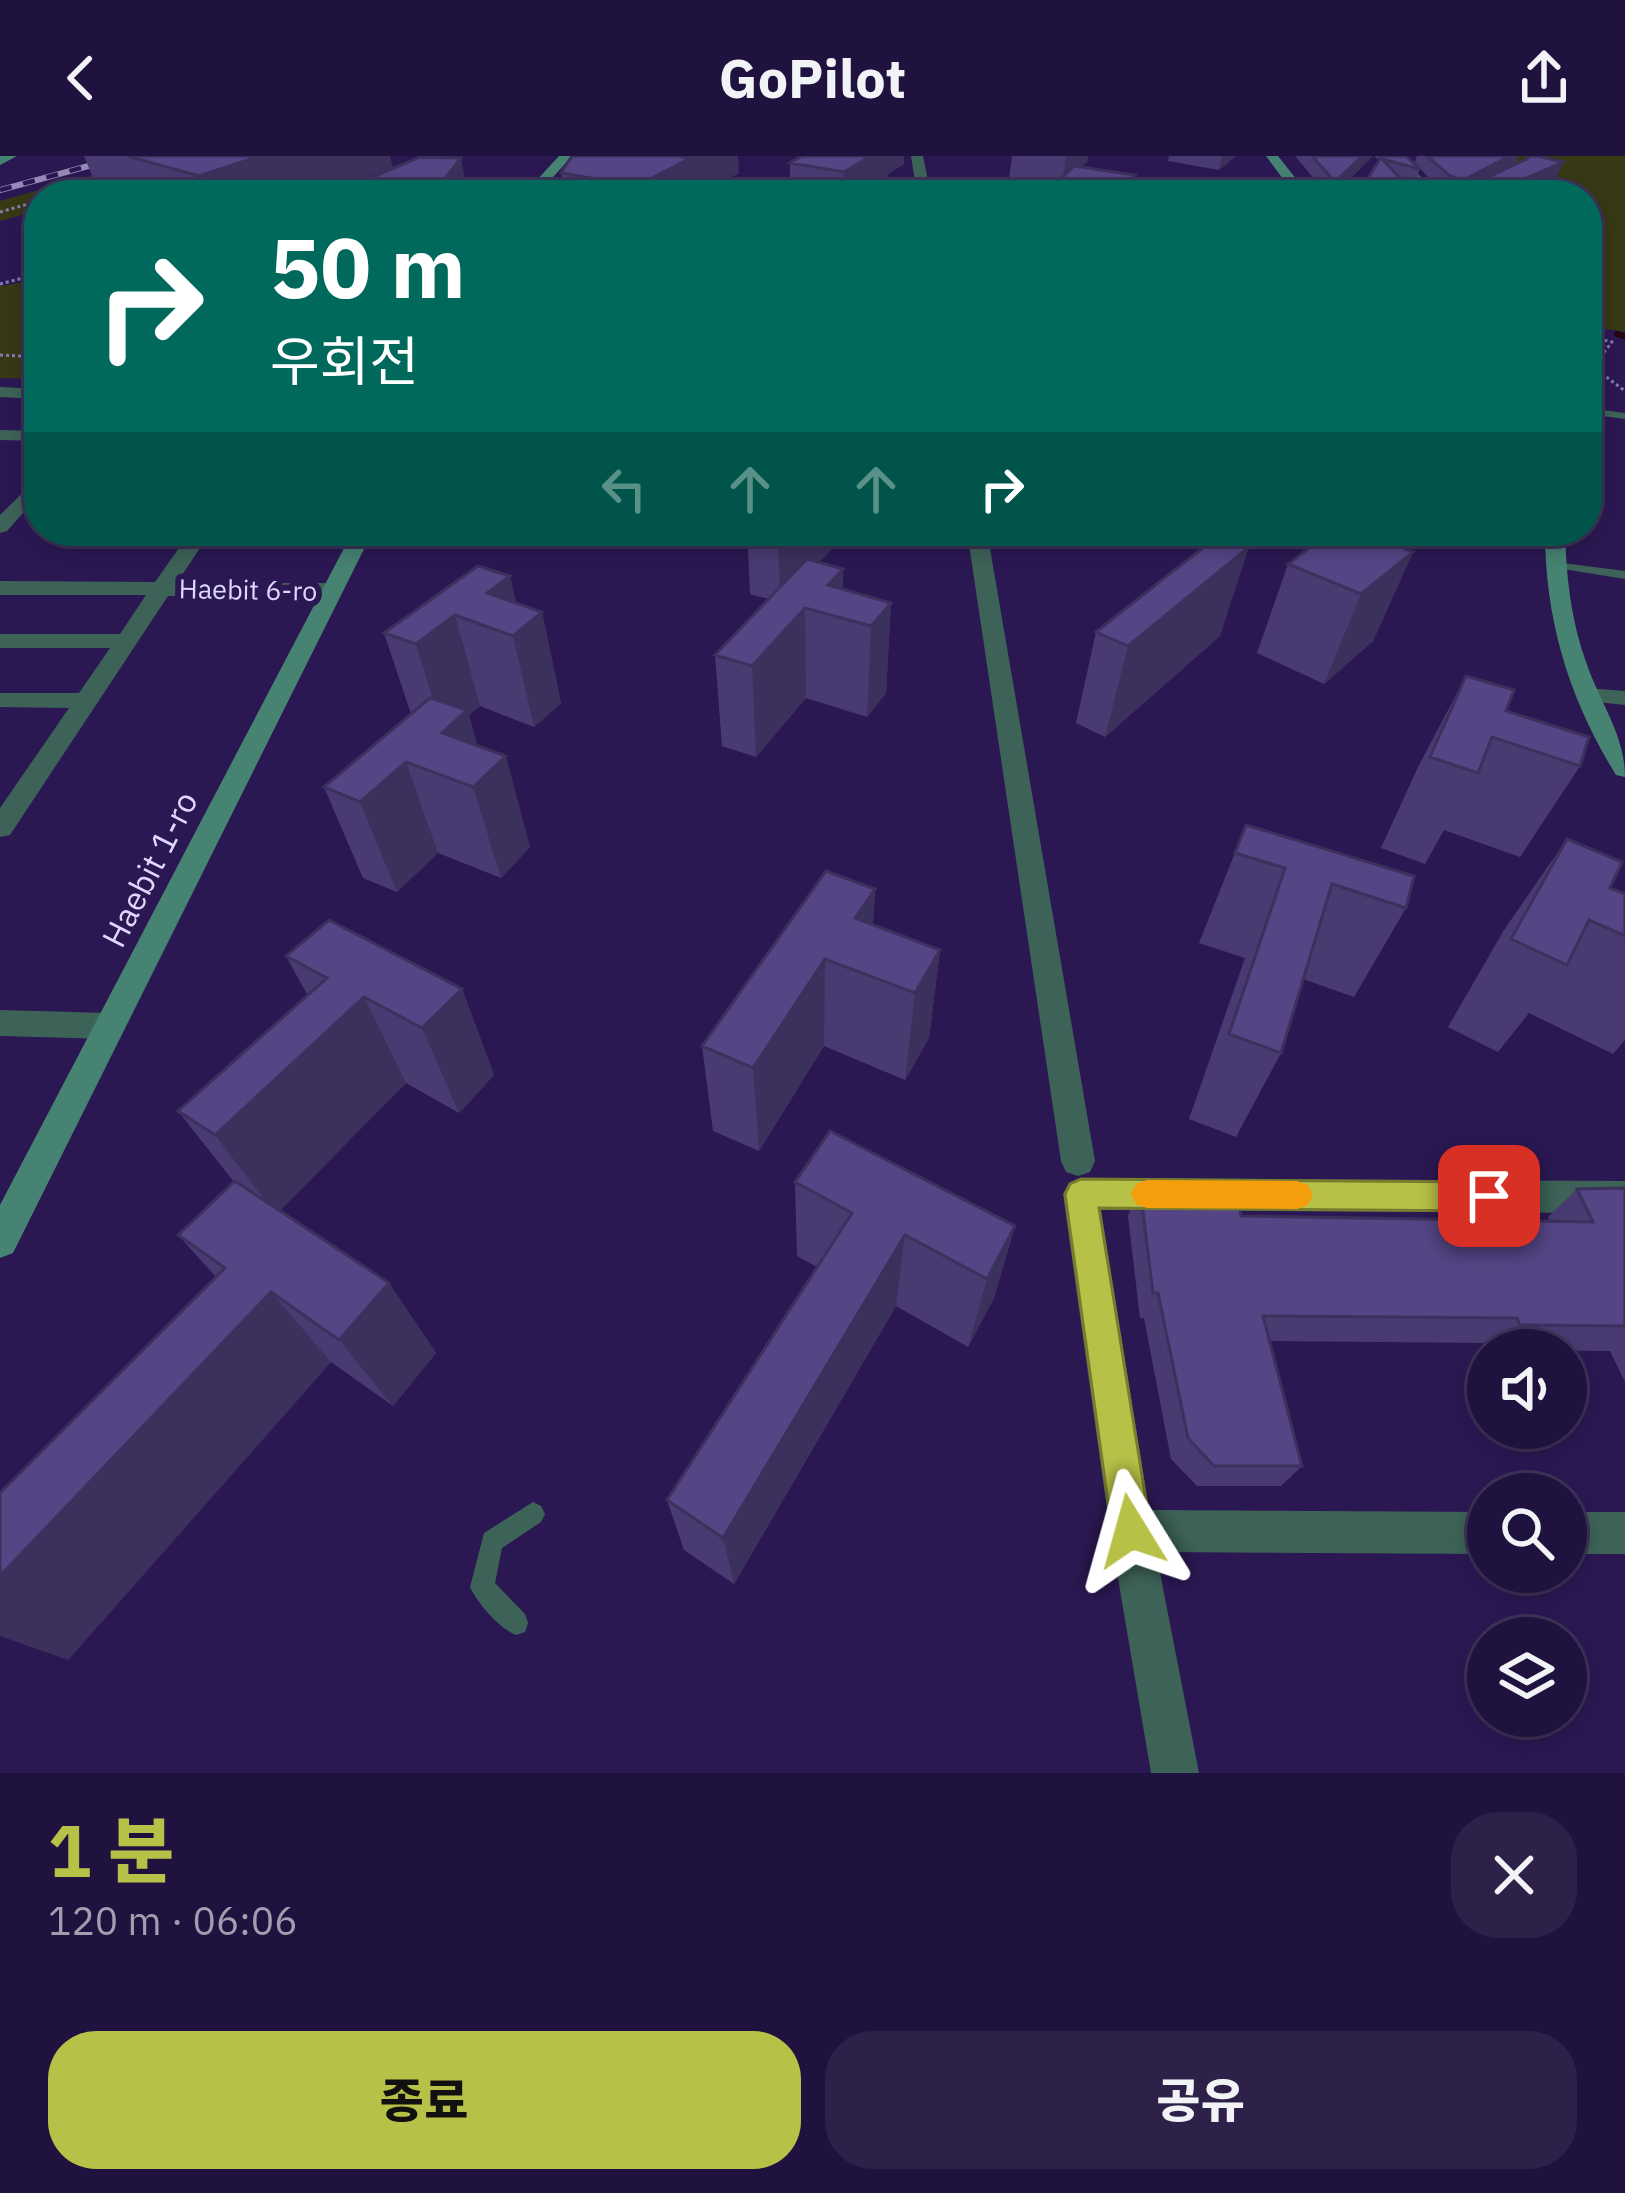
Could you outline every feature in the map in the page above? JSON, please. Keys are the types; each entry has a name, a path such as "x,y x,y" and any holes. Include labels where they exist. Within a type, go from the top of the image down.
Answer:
{"street":[{"path":"0,160 10,156"},
{"path":"543,180 566,156"},
{"path":"1272,156 1290,180"},
{"name":"Haebit 6-ro","path":"0,828 191,546"},
{"name":"Haebit 1-ro","path":"4,1226 355,546"},
{"path":"979,546 1078,1161"},
{"path":"1555,546 1556,597 1586,695 1625,770"},
{"name":"Haebit 6-ro","path":"0,588 332,590"},
{"path":"0,641 130,641"},
{"path":"1586,695 1625,698"},
{"path":"0,700 90,701"},
{"path":"0,1023 109,1025"},
{"path":"1175,1773 1131,1531 1081,1194 1625,1197"},
{"path":"1131,1531 1467,1533"},
{"path":"1587,1533 1625,1533"}],"lane":[{"path":"1396,158 1421,159"},
{"path":"1396,158 1420,180"},
{"path":"1555,565 1625,574"},
{"path":"516,1624 482,1587 492,1541 533,1514"}],"green space":[{"path":"162,156 221,156 140,180 76,180"},
{"path":"1494,156 1625,156 1625,332 1602,328 1602,180 1560,180"},
{"path":"24,194 24,214 0,221 0,201"},
{"path":"24,282 24,379 0,378 0,286"}],"building":[{"path":"127,156 260,156 199,176"},
{"path":"572,156 690,158 648,180 602,180 561,173"},
{"path":"802,156 871,156 844,172 790,163"},
{"path":"1312,156 1362,156 1337,180"},
{"path":"1382,156 1406,156 1420,169 1382,159 1402,180 1367,180"},
{"path":"1427,156 1510,156 1463,180 1450,176"},
{"path":"1538,156 1563,162 1522,180 1482,180"},
{"path":"420,157 461,158 444,180 366,180"},
{"path":"1074,166 1135,175 1130,180 1060,180"},
{"path":"1205,546 1249,547 1128,646 1096,632"},
{"path":"1311,546 1398,546 1413,552 1361,594 1288,564"},
{"path":"807,559 843,569 828,585 891,603 871,626 805,608 752,666 715,655"},
{"path":"478,566 510,576 487,593 542,612 513,636 455,615 416,644 384,633"},
{"path":"1466,676 1514,690 1506,711 1589,737 1580,766 1492,737 1478,773 1430,757"},
{"path":"430,698 467,710 442,733 506,756 473,787 406,762 360,802 324,787"},
{"path":"1246,825 1414,876 1406,908 1332,884 1281,1053 1229,1034 1285,868 1235,853"},
{"path":"1567,839 1622,862 1610,888 1625,894 1625,936 1589,920 1567,965 1511,939"},
{"path":"826,871 875,889 855,918 940,950 915,993 825,959 753,1068 702,1046"},
{"path":"329,920 462,989 422,1028 364,997 215,1135 178,1111 327,978 286,956"},
{"path":"830,1131 1015,1226 987,1279 905,1235 723,1538 667,1500 852,1213 795,1182"},
{"path":"235,1181 389,1283 339,1340 271,1292 0,1576 0,1493 225,1268 178,1235"},
{"path":"1140,1188 1237,1194 1241,1216 1593,1222 1577,1189 1625,1188 1625,1326 1520,1325 1517,1318 1263,1316 1302,1466 1214,1466 1188,1438 1158,1293 1153,1293"}],"waterway":[{"path":"1617,334 1625,336"}],"railway":[{"path":"37,180 125,156"},
{"path":"0,190 24,183"}],"slow traffic":[{"path":"1147,1194 1297,1195"}],"route":[{"path":"1131,1531 1081,1194 1489,1196"}]}
